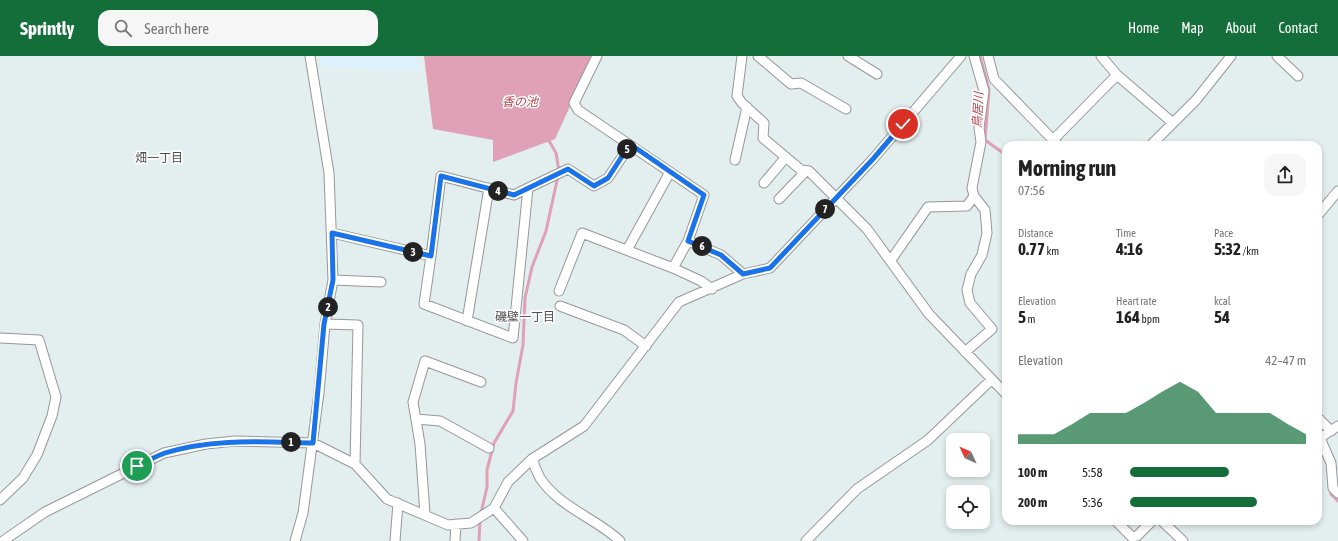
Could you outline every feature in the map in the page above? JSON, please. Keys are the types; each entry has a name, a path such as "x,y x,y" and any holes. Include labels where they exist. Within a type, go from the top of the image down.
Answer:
{"street":[{"path":"295,541 303,513 313,443 324,324 333,280 328,173 310,56"},
{"path":"597,56 574,103 578,110 704,195 688,241 673,268"},
{"path":"742,56 737,96 747,108 764,123 763,138 801,170 806,171 836,197 867,229 929,314 1002,390"},
{"path":"758,56 791,84 801,83 846,109"},
{"path":"848,56 877,74"},
{"path":"3,541 45,512 164,453 206,444 235,441 313,443 355,464 387,499 448,525 471,522 494,508 508,482 532,459 584,426 679,302 712,289 743,274 770,268 873,159 961,56"},
{"path":"965,352 992,328 970,303 967,290 971,274 982,255 987,233 985,210 974,196 972,188 981,142 979,128 984,91 974,56"},
{"path":"988,56 994,80 1055,141"},
{"path":"1101,56 1117,75 1173,123"},
{"path":"1158,141 1196,100 1231,56"},
{"path":"1277,56 1298,76"},
{"path":"1057,141 1117,75"},
{"path":"735,160 747,108"},
{"path":"528,188 513,338 424,304 441,176 514,195 550,176 568,169 594,186 608,178 630,144"},
{"path":"764,183 786,157"},
{"path":"780,199 806,171"},
{"path":"627,250 670,172"},
{"path":"467,321 489,188"},
{"path":"1322,210 1338,191"},
{"path":"891,260 928,207 967,206 974,196"},
{"path":"332,233 431,256"},
{"path":"559,291 582,234 673,268 701,281 712,289"},
{"path":"688,241 721,255 743,274"},
{"path":"333,280 380,282"},
{"path":"560,306 624,330 646,346"},
{"path":"324,324 358,325 355,464"},
{"path":"0,338 39,340 56,397 52,416 37,454 23,478 0,500"},
{"path":"425,514 420,444 413,402 425,361 481,382"},
{"path":"806,541 857,489 928,440 991,380"},
{"path":"416,420 440,421 489,448"},
{"path":"1322,420 1334,428 1322,437"},
{"path":"1322,445 1331,463 1333,488 1338,493"},
{"path":"532,459 540,477 548,489 568,506 611,532 620,541"},
{"path":"395,541 398,504"},
{"path":"494,508 523,541"},
{"path":"455,541 456,524"},
{"path":"1120,525 1136,539 1148,525"},
{"path":"1166,525 1183,541"}],"shaded area":[{"path":"319,56 416,56 420,70 323,67"}],"water":[{"name":"香の池","path":"424,56 593,56 555,139 493,162 493,140 433,129"}],"waterway":[{"name":"鳥居川","path":"980,56 989,90 985,140 1002,152"},
{"path":"548,139 556,153 559,171"},
{"path":"481,513 487,487 487,470 494,443 513,411 516,383 523,345 525,298 532,267 546,231 558,176"},
{"name":"鳥居川","path":"1331,489 1331,494 1338,501"},
{"path":"479,541 480,519"}],"district":[{"name":"畑一丁目","path":"159,158"},
{"name":"磯壁一丁目","path":"525,317"}],"route":[{"path":"137,466 164,453 206,444 235,441 313,443 319,393 324,324 333,280 332,233 431,256 441,176 514,195 550,176 568,169 594,186 608,178 630,144 704,195 688,241 721,255 743,274 770,268 873,159 903,124"}]}
